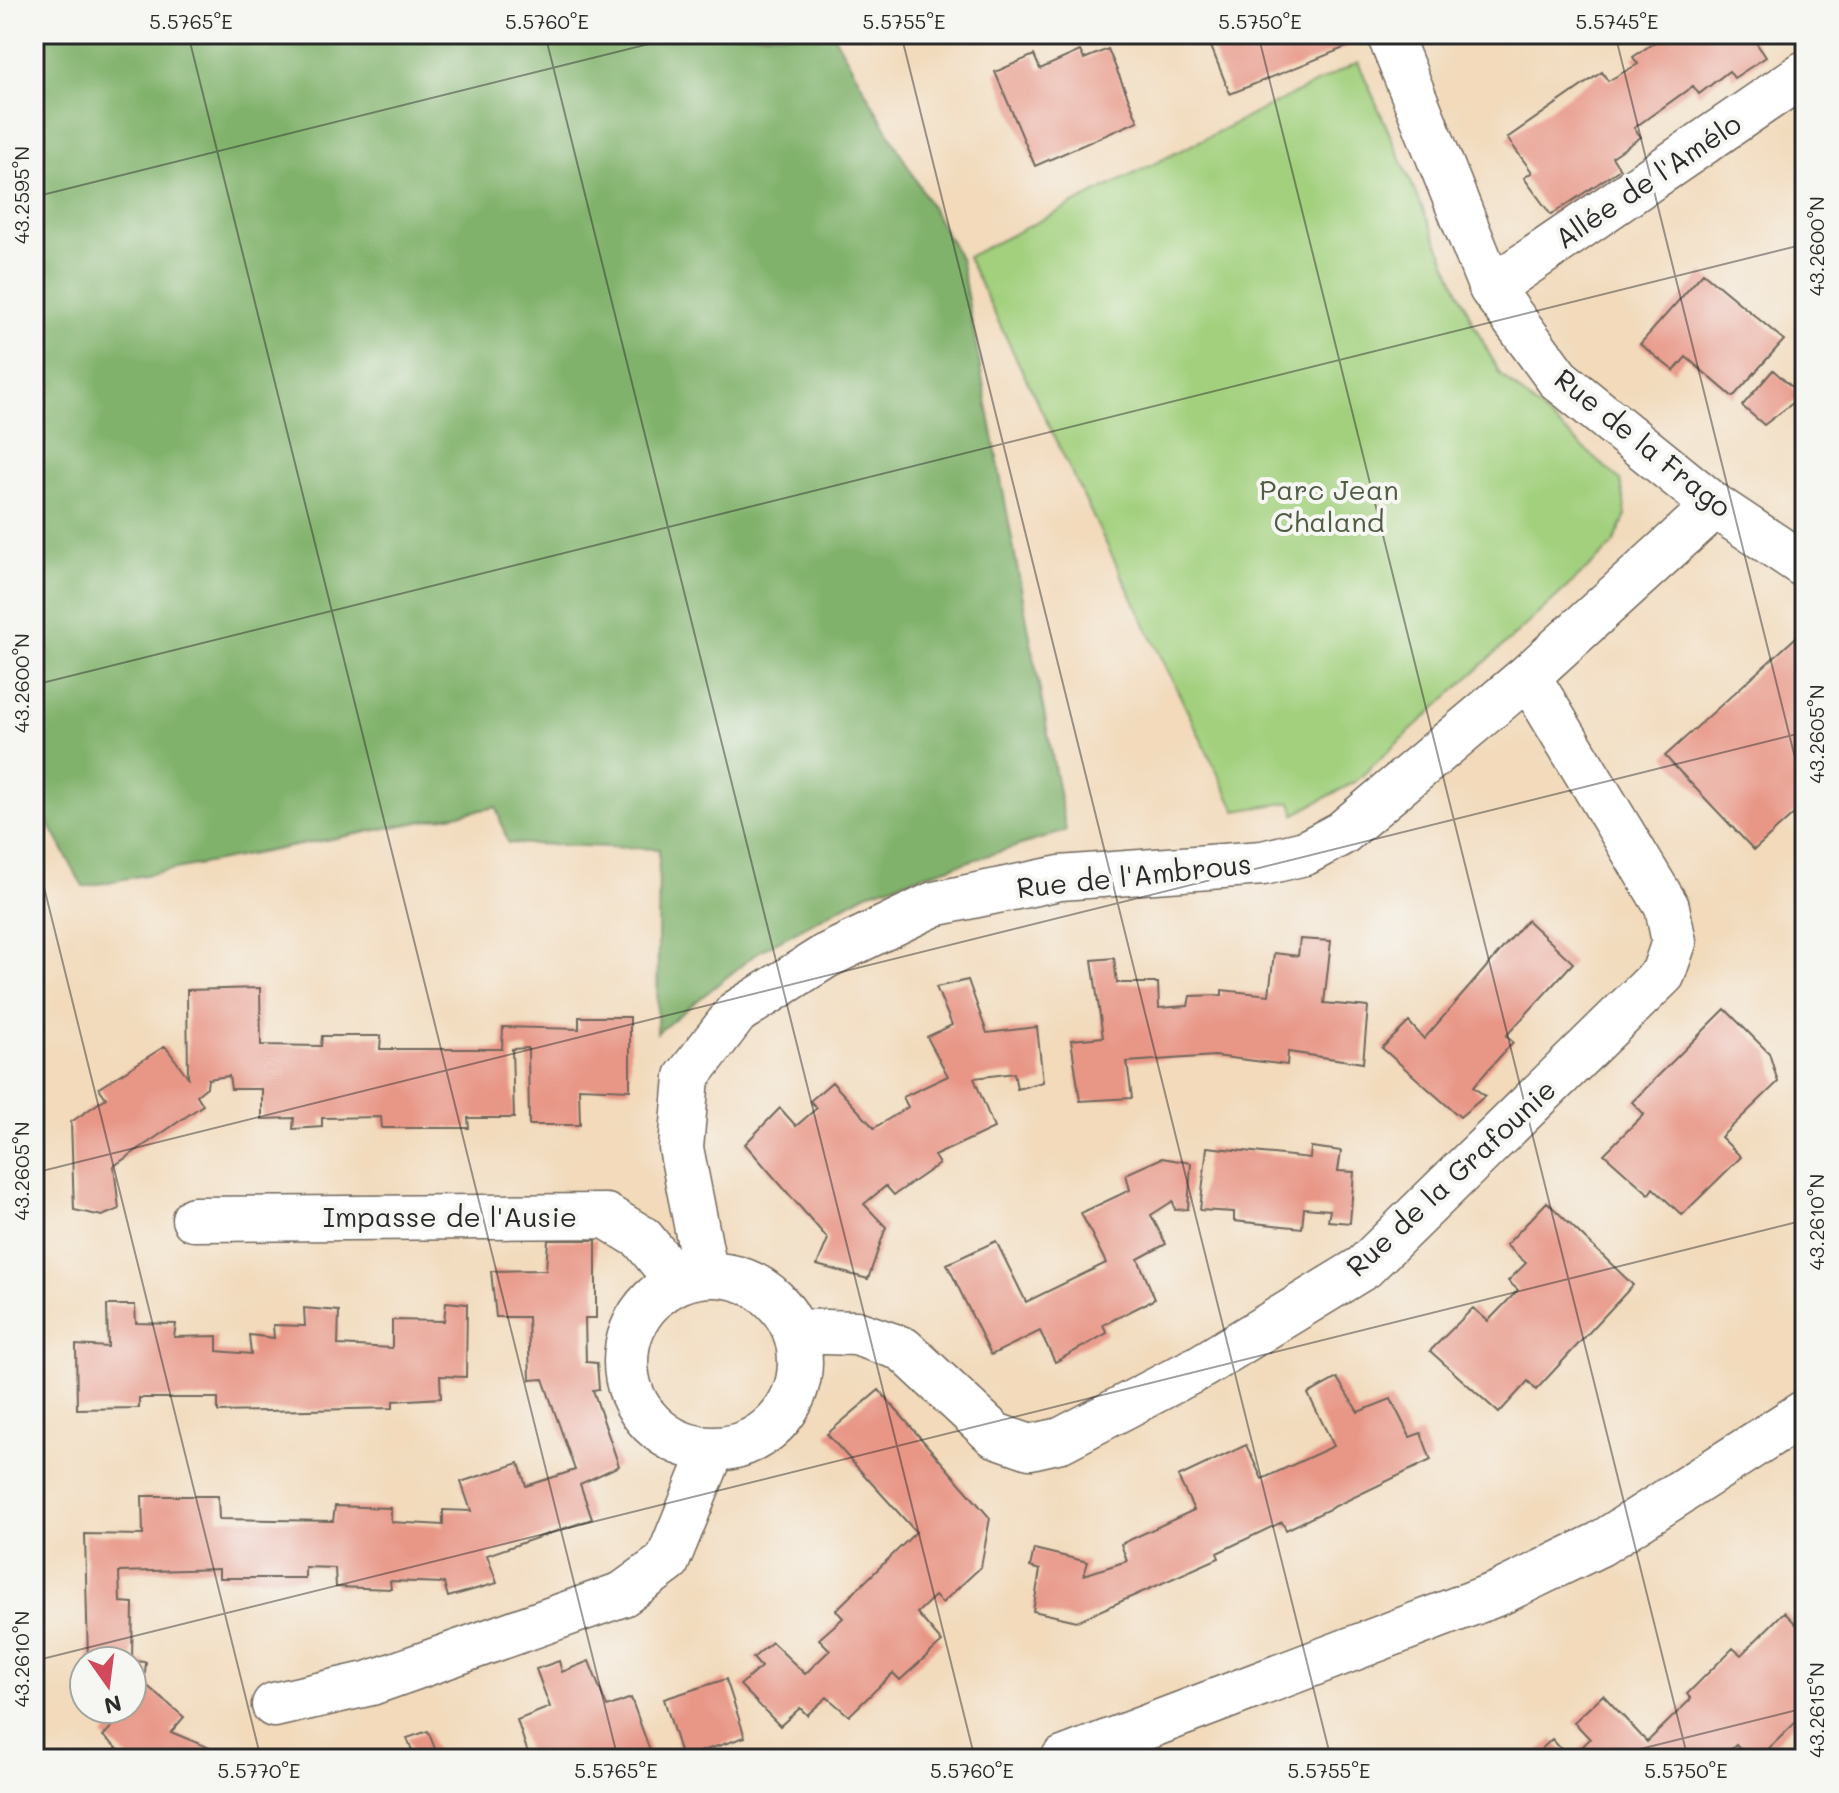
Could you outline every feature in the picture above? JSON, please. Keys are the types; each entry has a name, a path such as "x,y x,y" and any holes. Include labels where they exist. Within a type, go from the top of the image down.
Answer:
{"street":[{"name":"Rue de la Frago","path":"1389,34 1491,288 1558,379 1715,506 1805,566"},
{"name":"Allée de l'Amélo","path":"1491,288 1805,73"},
{"name":"Rue de l'Ambrous","path":"692,1279 681,1148 687,1077 737,1012 826,956 934,904 1060,878 1263,863 1305,853 1342,833 1528,676 1715,506"},
{"name":"Rue de la Grafounie","path":"795,1331 856,1333 903,1349 995,1435 1030,1447 1061,1440 1202,1366 1364,1267 1663,974 1674,942 1667,907 1528,676"},
{"name":"Impasse de l'Ausie","path":"194,1219 606,1216 642,1238 692,1279"},
{"path":"734,1277 760,1288 781,1306 795,1331 801,1358 797,1386 785,1412 766,1432 741,1445 713,1449 684,1445 657,1430 638,1407 627,1380 626,1350 635,1322 654,1298 692,1279 734,1277"},
{"path":"1063,1759 1499,1593 1600,1544 1805,1412"},
{"path":"274,1705 371,1683 623,1594 667,1562 713,1449"}],"green space":[{"path":"34,34 833,34 960,258 1066,831 867,893 758,952 657,1033 659,849 508,843 496,807 83,887 34,796"},
{"name":"Parc Jean Chaland","path":"1358,62 1473,323 1500,374 1621,481 1626,515 1613,545 1355,782 1295,814 1291,802 1236,811 967,257"}],"building":[{"path":"1206,34 1344,34 1349,46 1230,94"},
{"path":"1649,34 1750,34 1766,57 1734,78 1729,71 1699,94 1693,86 1634,128 1641,137 1612,157 1620,169 1551,215 1524,178 1532,172 1507,138 1602,72 1608,81 1638,64 1633,57 1655,42"},
{"path":"1108,49 1138,121 1035,166 995,72 1034,55 1040,69 1080,51 1084,59"},
{"path":"1703,273 1784,340 1733,397 1686,357 1674,371 1640,344"},
{"path":"1773,370 1802,396 1764,425 1742,406"},
{"path":"1805,629 1805,804 1754,850 1665,756"},
{"path":"1527,920 1573,963 1506,1036 1513,1042 1473,1087 1485,1096 1460,1117 1382,1048 1409,1022 1424,1039"},
{"path":"1300,939 1331,941 1324,1003 1368,1007 1363,1063 1288,1052 1287,1065 1215,1056 1127,1062 1132,1098 1080,1101 1071,1040 1103,1037 1092,960 1114,958 1117,983 1158,983 1159,1008 1188,1006 1190,996 1222,995 1222,990 1269,995 1274,953 1298,956"},
{"path":"968,980 987,1033 1037,1027 1043,1082 1017,1089 1014,1073 974,1078 994,1128 934,1156 939,1164 894,1195 886,1186 864,1204 886,1227 868,1279 817,1265 828,1239 745,1144 780,1108 796,1126 817,1108 810,1101 832,1082 874,1128 908,1107 903,1097 948,1076 927,1037 952,1025 936,987"},
{"path":"260,988 261,1045 321,1046 322,1036 381,1036 380,1049 502,1049 503,1027 579,1029 579,1017 630,1017 630,1090 579,1088 580,1125 529,1125 528,1048 512,1049 514,1118 468,1118 469,1128 382,1128 381,1117 322,1118 322,1127 293,1129 294,1118 262,1119 262,1089 231,1089 229,1076 208,1079 207,1087 197,1095 203,1105 114,1166 119,1209 102,1216 74,1210 71,1122 106,1098 99,1088 165,1046 188,1077 187,990"},
{"path":"1725,1009 1769,1053 1778,1082 1721,1137 1741,1157 1682,1215 1653,1188 1649,1194 1604,1154 1644,1114 1632,1102"},
{"path":"1207,1147 1310,1158 1311,1147 1341,1151 1338,1171 1354,1172 1350,1223 1328,1221 1330,1210 1304,1208 1302,1228 1234,1221 1234,1212 1200,1210"},
{"path":"1162,1158 1191,1163 1188,1209 1175,1210 1173,1201 1151,1215 1166,1244 1138,1259 1155,1299 1103,1325 1107,1333 1055,1362 1040,1331 991,1355 947,1264 996,1241 1026,1302 1106,1263 1081,1213 1130,1190 1126,1174"},
{"path":"1547,1202 1633,1285 1536,1390 1528,1381 1499,1413 1430,1351 1473,1308 1488,1321 1518,1290 1508,1281 1526,1263 1506,1245"},
{"path":"548,1240 596,1240 596,1318 585,1318 586,1362 597,1363 599,1389 593,1390 619,1466 580,1484 592,1519 487,1555 497,1583 448,1597 444,1583 390,1581 391,1589 336,1587 335,1568 305,1567 305,1578 219,1578 219,1569 119,1572 120,1602 133,1603 132,1645 88,1645 85,1534 143,1535 142,1496 218,1496 219,1519 333,1521 335,1506 391,1508 391,1522 443,1525 443,1510 471,1511 461,1482 519,1463 526,1486 575,1470 543,1379 530,1380 528,1317 496,1317 491,1271 546,1270"},
{"path":"446,1302 467,1304 466,1377 440,1376 441,1398 393,1401 393,1408 218,1412 218,1398 139,1398 139,1408 77,1409 76,1345 108,1347 107,1305 135,1305 136,1323 176,1324 174,1337 217,1336 217,1351 251,1354 249,1335 274,1338 273,1325 305,1326 304,1308 339,1311 338,1345 392,1348 392,1320 444,1321"},
{"path":"1337,1378 1358,1412 1391,1399 1410,1437 1421,1433 1431,1460 1286,1530 1282,1522 1217,1553 1219,1558 1077,1621 1033,1611 1040,1570 1030,1567 1034,1549 1088,1562 1084,1575 1127,1561 1121,1544 1194,1510 1178,1477 1246,1445 1262,1479 1334,1446 1308,1394"},
{"path":"879,1390 990,1518 981,1567 942,1603 935,1596 917,1613 942,1642 900,1680 893,1673 849,1716 827,1697 807,1715 800,1708 780,1726 740,1685 761,1667 753,1658 772,1642 805,1674 830,1650 819,1639 843,1618 836,1610 916,1532 827,1434"},
{"path":"1784,1612 1805,1633 1805,1722 1800,1718 1758,1759 1750,1759 1736,1744 1719,1759 1570,1759 1590,1739 1574,1722 1603,1695 1647,1742 1691,1699 1687,1694 1733,1648 1741,1655"},
{"path":"559,1661 562,1672 589,1661 607,1707 631,1698 653,1759 530,1759 517,1720 550,1707 536,1669"},
{"path":"726,1679 745,1737 682,1758 664,1699"},
{"path":"148,1686 184,1717 171,1732 217,1751 214,1759 130,1759 103,1736 113,1725 148,1725"},
{"path":"428,1731 439,1759 415,1759 407,1738"},
{"path":"1552,1739 1570,1759 1531,1759"}]}
